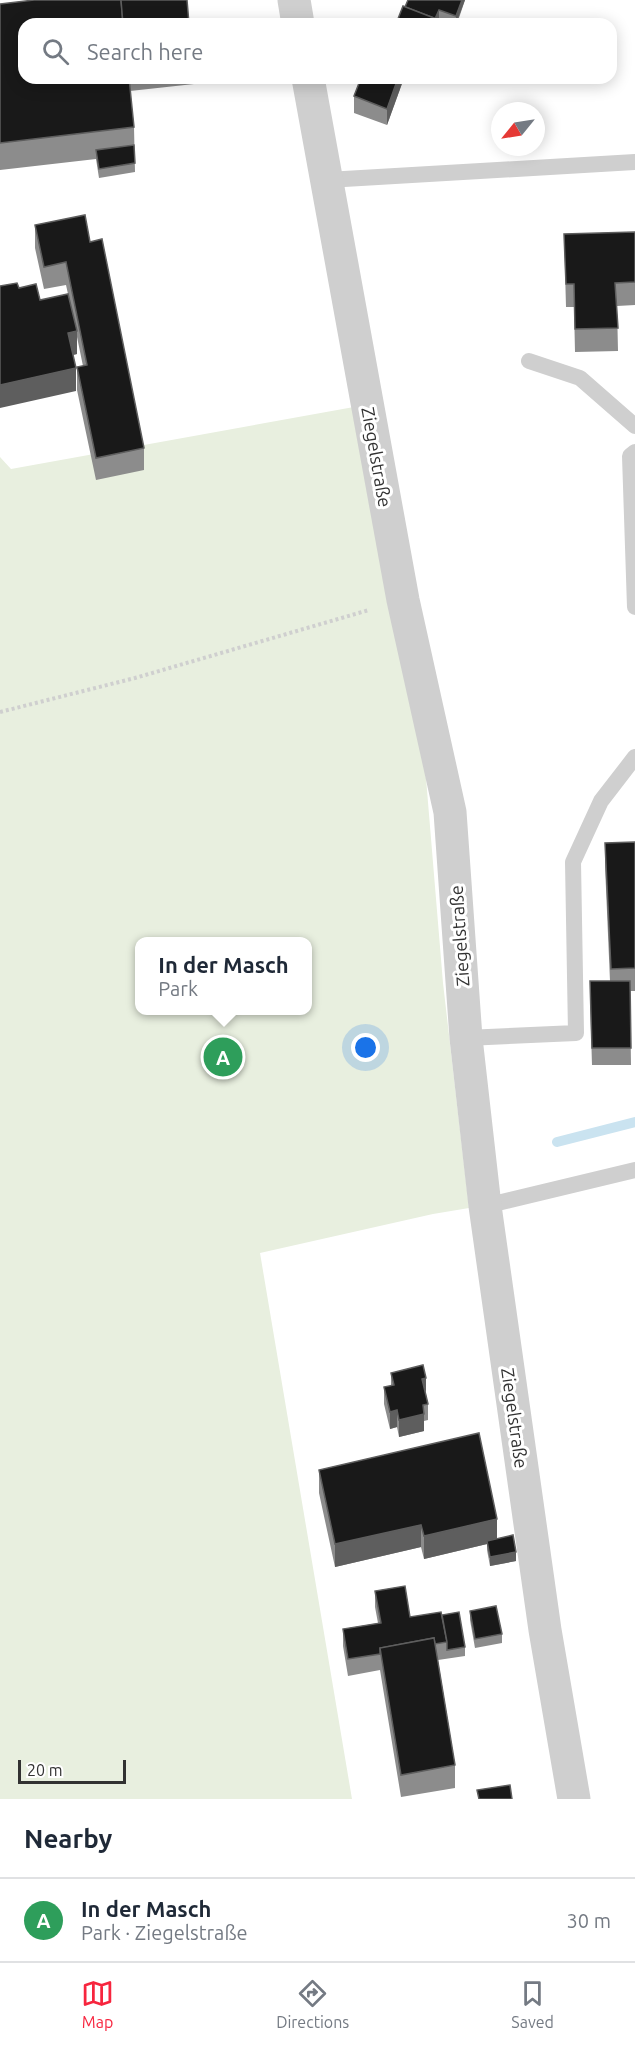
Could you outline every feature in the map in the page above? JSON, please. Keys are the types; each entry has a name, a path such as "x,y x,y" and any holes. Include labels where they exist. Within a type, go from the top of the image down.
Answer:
{"street":[{"path":"294,0 297,18"},
{"name":"Ziegelstraße","path":"309,84 403,600 450,812 466,1038 485,1206 545,1630 574,1799"}],"lane":[{"path":"327,180 635,162"},
{"path":"529,361 580,378 635,426"},
{"path":"635,452 630,456 635,607"},
{"path":"466,1038 576,1033 573,862 602,801 635,756"},
{"path":"485,1206 635,1170"}],"path":[{"path":"0,712 135,678 403,600"}],"green space":[{"path":"365,405 422,730 443,983 469,1208 260,1253 352,1799 0,1799 0,457 11,469"}],"building":[{"path":"34,0 121,0 122,18 18,18 18,84 130,84 134,127 0,143 0,4"},
{"path":"121,0 187,0 188,18 122,18"},
{"path":"408,0 462,0 456,16 439,10 434,18 405,7"},
{"path":"403,6 434,18 398,18"},
{"path":"359,84 396,84 387,109 354,96"},
{"path":"134,145 135,163 99,169 96,150"},
{"path":"85,215 90,242 102,239 144,448 96,458 77,367 87,365 66,262 44,267 35,225"},
{"path":"635,232 635,282 615,283 618,328 575,329 574,284 566,284 564,234"},
{"path":"17,283 19,288 36,284 40,300 68,294 77,331 68,333 76,368 0,385 0,286"},
{"path":"635,842 635,968 611,969 605,843"},
{"path":"590,981 630,981 631,1048 592,1048"},
{"path":"423,1365 426,1378 422,1379 428,1404 423,1405 424,1414 399,1420 397,1410 390,1412 384,1387 394,1385 391,1373"},
{"path":"479,1433 497,1519 424,1536 421,1525 335,1544 319,1470"},
{"path":"513,1535 516,1552 490,1557 487,1541"},
{"path":"405,1586 410,1617 441,1612 447,1642 435,1644 434,1638 380,1648 380,1654 348,1659 343,1629 381,1623 375,1591"},
{"path":"496,1606 502,1634 475,1639 470,1611"},
{"path":"459,1612 465,1647 447,1650 442,1615"},
{"path":"434,1638 455,1765 401,1775 380,1648"},
{"path":"510,1785 512,1799 479,1799 477,1790"}],"waterway":[{"path":"557,1142 635,1122"}],"place":[{"name":"In der Masch","path":"223,1057"}]}
